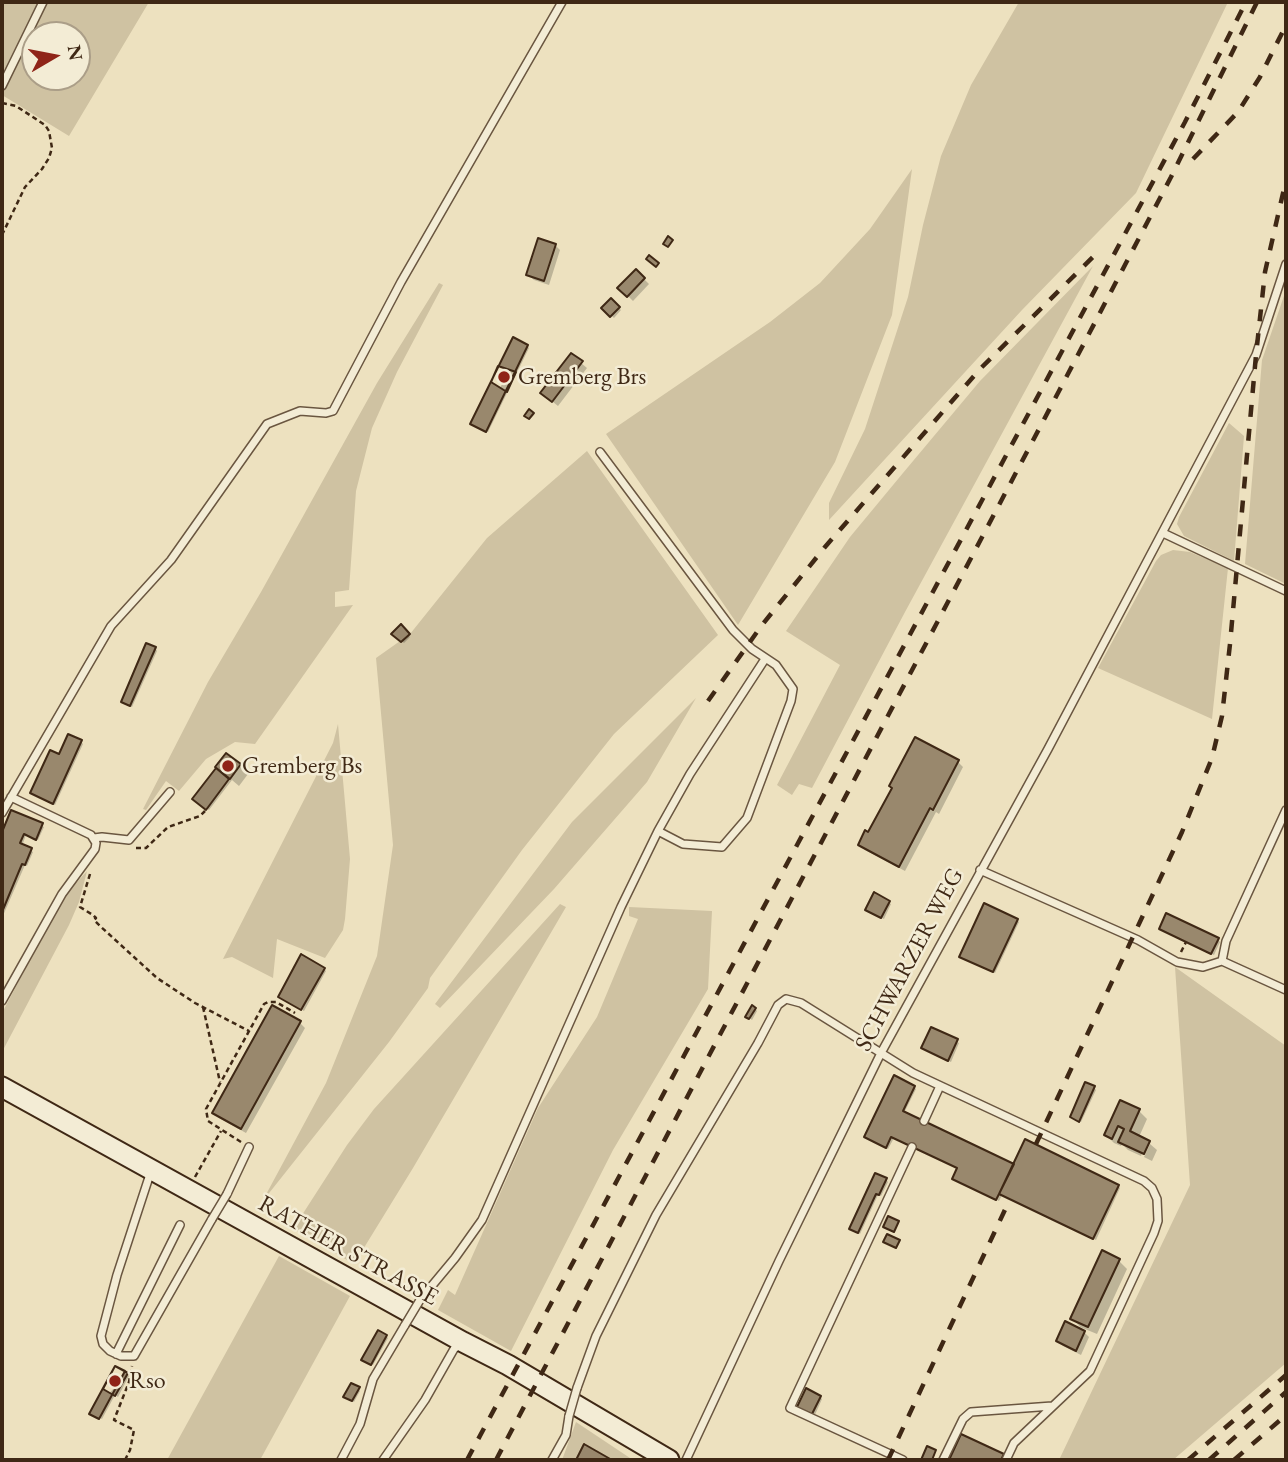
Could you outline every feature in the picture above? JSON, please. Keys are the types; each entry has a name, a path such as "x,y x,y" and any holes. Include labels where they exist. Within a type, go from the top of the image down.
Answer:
{"street":[{"name":"RATHER STRASSE","path":"2,1087 550,1388 665,1459"}],"lane":[{"path":"2,86 43,2"},
{"path":"2,813 111,625 172,560 267,425 300,411 326,414 333,411 401,282 562,2"},
{"name":"SCHWARZER WEG","path":"686,1460 779,1261 881,1053 1163,533 1256,355 1286,264"},
{"path":"600,452 733,630 776,666 793,689 791,701 747,818 722,848 683,844 658,831"},
{"path":"1163,533 1286,591"},
{"path":"341,1460 360,1424 373,1379 419,1300 455,1258 482,1220 621,907 658,831 765,659"},
{"path":"11,797 94,838 129,840 170,792"},
{"path":"1222,961 1226,941 1286,810"},
{"path":"2,1001 62,894 96,849 94,838"},
{"path":"980,870 1138,940 1177,962 1203,967 1222,961 1286,990"},
{"path":"552,1460 566,1435 577,1388 596,1336 656,1215 778,1005 786,999 801,1003 891,1062 1144,1181 1152,1188 1157,1199 1158,1221 1154,1233 1090,1371 1014,1443 1006,1460"},
{"path":"924,1121 940,1086"},
{"path":"151,1170 117,1275 101,1336 103,1344 121,1356 134,1356 227,1194 249,1147"},
{"path":"903,1460 790,1408 912,1147"},
{"path":"116,1354 180,1225"},
{"path":"383,1460 425,1400 454,1349 463,1342"},
{"path":"943,1460 963,1419 971,1412 1053,1406"}],"path":[{"path":"2,103 16,106 45,125 52,148 43,169 25,187 2,235"},
{"path":"129,840 135,848 144,849 168,827 199,817 205,811"},
{"path":"96,849 80,907 93,915 100,926 157,978 203,1007 249,1031"},
{"path":"249,1147 208,1121 205,1109 268,1002 276,1002 295,1013"},
{"path":"203,1007 220,1082"},
{"path":"197,1174 222,1131"},
{"path":"125,1460 134,1430 114,1420 129,1382 134,1356"}],"shaded area":[{"path":"2,2 149,2 69,136 2,95"},
{"path":"1019,2 1228,2 1136,193 1022,310 829,520 829,503 865,429 908,297 941,156 971,85"},
{"path":"912,169 892,315 835,462 738,625 606,434 770,322 820,283 870,229"},
{"path":"1093,266 812,788 799,784 792,795 777,785 840,665 786,631 850,537 980,381"},
{"path":"439,283 443,285 397,372 372,428 356,491 349,590 335,592 335,607 353,605 255,744 235,742 206,759 179,791 166,781 146,810 143,809 208,682 377,383"},
{"path":"1286,290 1286,584 1245,564 1262,360"},
{"path":"1229,423 1244,436 1234,561 1184,536 1177,524"},
{"path":"587,451 718,635 614,734 522,850 430,978 428,988 389,1042 262,1202 326,1083 377,956 393,845 376,658 410,634 487,538"},
{"path":"1173,550 1190,552 1228,568 1212,719 1098,668 1156,561 1161,555"},
{"path":"696,698 647,782 554,889 440,1008 435,1004 572,822"},
{"path":"338,724 350,859 343,930 325,958 277,939 273,978 232,957 223,959 333,743"},
{"path":"87,871 79,902 69,925 2,1052 2,1013 54,914 67,893"},
{"path":"560,904 566,907 354,1264 293,1229 347,1145 374,1109"},
{"path":"629,907 712,911 708,989 613,1150 511,1351 438,1310 448,1290 455,1295 538,1108 597,1017 638,919 629,916"},
{"path":"1175,967 1286,1046 1286,1363 1173,1460 1059,1460 1190,1185"},
{"path":"279,1256 350,1296 260,1460 167,1460"},
{"path":"576,1422 633,1460 562,1460"}],"building":[{"path":"668,236 673,240 668,247 663,244"},
{"path":"538,238 556,244 544,281 526,275"},
{"path":"649,255 659,263 656,267 646,259"},
{"path":"636,269 645,278 627,297 617,288"},
{"path":"611,298 620,307 610,317 601,308"},
{"path":"513,337 528,345 486,432 470,424"},
{"path":"571,353 583,361 552,402 540,393"},
{"name":"Gremberg Brs","path":"498,366 516,372 507,392 491,382"},
{"path":"529,409 534,413 529,419 524,416"},
{"path":"401,624 410,634 401,642 391,634"},
{"path":"146,643 156,647 130,706 121,702"},
{"path":"68,734 82,740 53,804 30,793 50,750 59,754"},
{"path":"915,737 959,760 899,867 858,845 892,788 889,786"},
{"name":"Gremberg Bs","path":"226,753 241,764 230,779 215,767"},
{"path":"216,768 229,779 206,810 192,799"},
{"path":"11,810 43,823 36,840 24,834 20,843 32,848 25,865 22,864 2,912 2,832"},
{"path":"874,892 890,901 881,918 865,910"},
{"path":"984,903 1018,919 993,972 959,957"},
{"path":"1166,913 1219,938 1211,954 1159,929"},
{"path":"301,954 325,968 301,1010 278,997"},
{"path":"272,1005 301,1021 241,1129 212,1113"},
{"path":"752,1005 756,1008 749,1019 745,1017"},
{"path":"931,1027 958,1039 948,1061 921,1048"},
{"path":"894,1075 915,1086 903,1111 1014,1164 996,1200 952,1179 957,1168 891,1137 886,1148 864,1137"},
{"path":"1085,1082 1095,1086 1079,1122 1070,1117"},
{"path":"1120,1100 1140,1109 1130,1131 1150,1141 1144,1154 1118,1142 1124,1129 1118,1126 1112,1139 1104,1135"},
{"path":"1025,1139 1119,1185 1093,1239 999,1194"},
{"path":"875,1173 887,1178 879,1195 876,1194 858,1233 849,1229"},
{"path":"888,1216 899,1221 894,1232 883,1227"},
{"path":"887,1234 900,1240 896,1248 883,1242"},
{"path":"1102,1250 1120,1259 1088,1327 1070,1319"},
{"path":"1065,1321 1085,1331 1076,1351 1056,1341"},
{"path":"378,1330 387,1335 371,1365 361,1360"},
{"path":"115,1366 125,1371 99,1419 89,1414"},
{"name":"Rso","path":"115,1366 128,1373 115,1396 103,1389"},
{"path":"351,1383 360,1387 352,1401 343,1397"},
{"path":"806,1388 821,1396 811,1416 796,1409"},
{"path":"961,1434 1004,1454 1001,1460 949,1460"},
{"path":"584,1444 612,1460 576,1460"},
{"path":"927,1446 936,1450 932,1460 921,1460"}],"railway":[{"path":"467,1460 1185,122 1246,2"},
{"path":"496,1460 1171,177 1257,2"},
{"path":"1193,159 1238,112 1260,77 1286,25"},
{"path":"1036,1144 1182,832 1212,758 1222,716 1230,644 1265,272 1286,180"},
{"path":"708,701 762,625 825,547 980,369 1099,251"},
{"path":"888,1460 1010,1199"},
{"path":"1188,1460 1286,1375"},
{"path":"1209,1460 1286,1392"},
{"path":"1234,1460 1286,1415"}],"place":[{"name":"Gremberg Brs","path":"504,377"},
{"name":"Gremberg Bs","path":"228,766"},
{"name":"Rso","path":"115,1381"}]}
